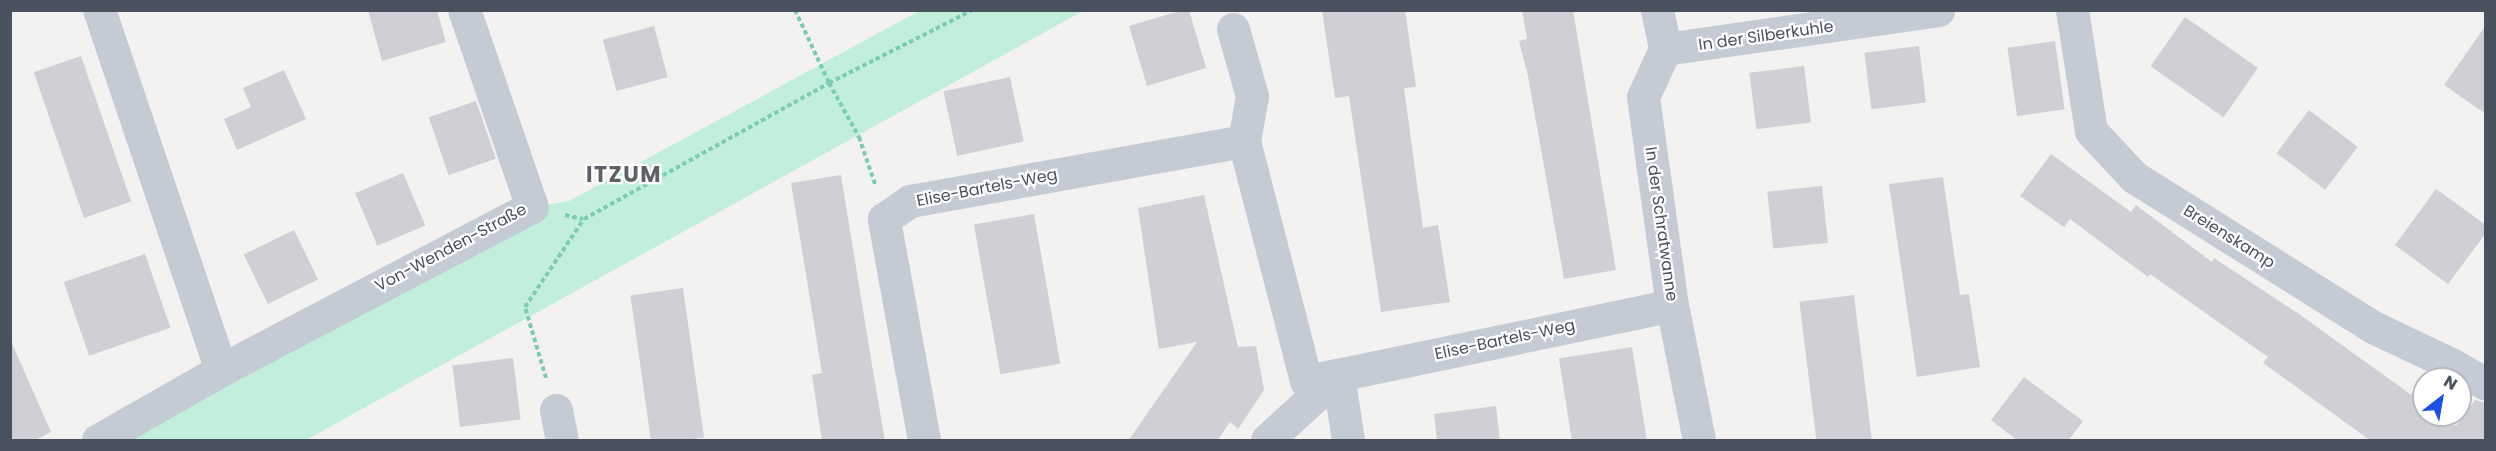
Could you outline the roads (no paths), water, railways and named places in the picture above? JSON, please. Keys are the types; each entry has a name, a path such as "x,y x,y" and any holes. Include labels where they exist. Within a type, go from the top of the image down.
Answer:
{"street":[{"path":"99,10 220,370"},
{"name":"Von-Wenden-Straße","path":"98,441 220,370 532,207 464,10"},
{"path":"1657,10 1665,49"},
{"name":"In der Silberkuhle","path":"1665,49 1938,10"},
{"name":"Breienskamp","path":"2072,10 2091,131 2134,177 2375,328 2453,364 2486,384"},
{"name":"Elise-Bartels-Weg","path":"1233,29 1252,96 1244,141 1306,381 1672,305"},
{"name":"In der Schratwanne","path":"1665,49 1643,97 1672,305 1699,441"},
{"name":"Elise-Bartels-Weg","path":"924,441 885,219 910,201 1244,141"},
{"path":"1268,441 1338,375"},
{"path":"1338,375 1348,441"}],"district":[{"name":"ITZUM","path":"624,175"}]}
